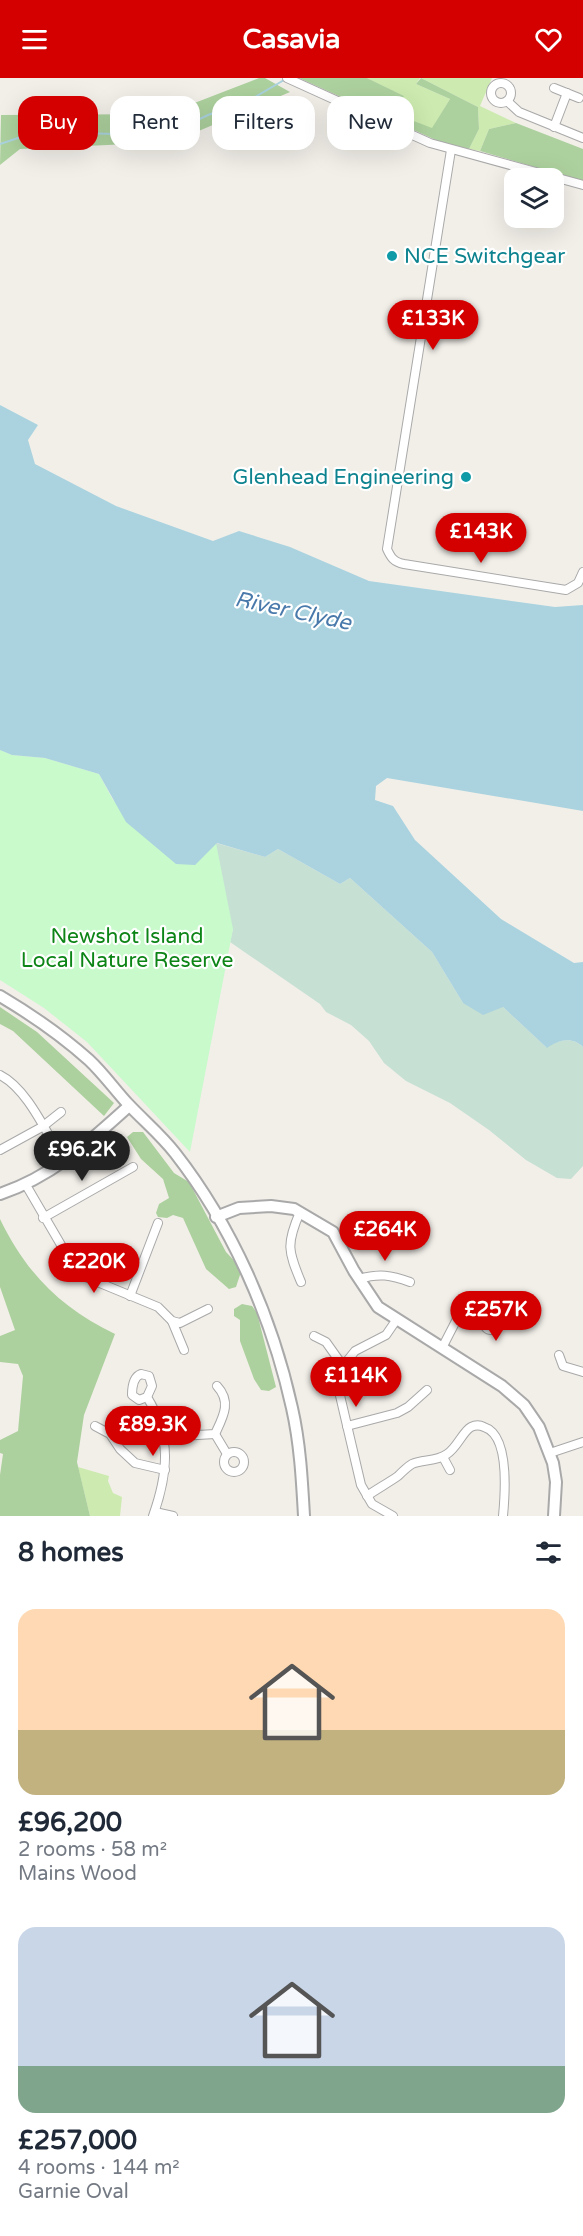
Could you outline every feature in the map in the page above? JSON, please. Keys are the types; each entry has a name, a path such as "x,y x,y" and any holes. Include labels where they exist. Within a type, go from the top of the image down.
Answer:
{"street":[{"path":"287,78 430,143 583,185"},
{"path":"554,88 579,98"},
{"path":"554,127 567,93"},
{"path":"507,101 519,112 583,138"},
{"path":"452,150 387,549 396,562 404,564 566,590 578,583 583,572"},
{"path":"0,996 45,1023 90,1061 129,1106 150,1124 194,1180 241,1259 276,1350 292,1407 300,1453 304,1516"},
{"path":"0,1075 23,1094 64,1161"},
{"path":"0,1194 26,1185 64,1161 129,1106"},
{"path":"0,1150 42,1127 61,1112"},
{"path":"43,1218 133,1167"},
{"path":"26,1185 43,1218 78,1274 158,1307 172,1321 184,1350"},
{"path":"216,1217 239,1208 271,1206 294,1209 333,1232 359,1279 378,1307 502,1386 524,1405 539,1427 550,1453 556,1482 554,1516"},
{"path":"300,1212 292,1231 290,1253 301,1282"},
{"path":"130,1296 158,1223"},
{"path":"359,1279 375,1274 392,1275 410,1282"},
{"path":"172,1321 180,1323 208,1309"},
{"path":"442,1348 458,1317 465,1309 479,1310 487,1318"},
{"path":"393,1516 372,1504 360,1485 338,1387 343,1366 355,1351 386,1335 397,1319"},
{"path":"314,1336 326,1342 343,1366"},
{"path":"559,1355 563,1366 583,1372"},
{"path":"215,1434 225,1405 224,1394 218,1386"},
{"path":"347,1426 397,1413 408,1407 427,1390"},
{"path":"147,1397 154,1407 166,1445 163,1487 154,1514 173,1516"},
{"path":"367,1496 412,1464 433,1461 448,1454 472,1426 479,1425 489,1428 495,1435 504,1466 502,1516"},
{"path":"95,1426 110,1434 120,1449 135,1463 165,1470"},
{"path":"163,1437 215,1434"},
{"path":"215,1434 227,1454"},
{"path":"550,1453 583,1442"},
{"path":"443,1457 450,1470"}],"green space":[{"path":"259,78 265,78 290,92 281,96 212,96"},
{"path":"299,78 367,78 404,96 339,96"},
{"path":"367,78 420,78 416,84 450,99 432,129 414,122 414,96 403,96"},
{"path":"421,78 492,78 480,106 516,123 489,129 480,151 469,149 479,129 478,107"},
{"path":"421,78 478,107 479,129 469,149 438,141 414,130 414,121 432,128 450,99 416,84"},
{"path":"212,96 212,125 200,130 200,101"},
{"path":"98,114 110,114 110,145 98,145"},
{"path":"1,115 18,115 19,150 0,165"},
{"path":"516,123 583,149 583,181 564,175 564,168 538,168 480,151 489,129"},
{"name":"Newshot Island Local Nature Reserve","path":"0,750 12,755 45,758 99,774 113,800 195,865 216,843 233,929 190,1152 87,1042 44,1008 0,980"},
{"path":"124,829 216,843 265,857 278,849 340,884 350,878 432,952 463,1003 503,1007 546,1047 565,1040 579,1044 583,1047 583,1166 571,1179 557,1178 526,1160 489,1130 450,1103 406,1081 384,1063 369,1041 351,1025 326,1012 320,1004 230,942 233,929"},
{"path":"0,1007 37,1032 114,1103 104,1116 13,1031 0,1024"},
{"path":"133,1132 143,1132 174,1173 189,1182 226,1252 242,1269 236,1287 229,1289 206,1269 183,1218 173,1215 167,1218 158,1217 156,1213 159,1204 169,1198 163,1179 141,1159 127,1137"},
{"path":"0,1219 21,1256 47,1287 78,1313 115,1334 84,1415 77,1462 90,1516 0,1516 0,1475 3,1454 0,1453 0,1440 18,1431 23,1376 18,1364 0,1362 0,1336 15,1330 0,1287"},
{"path":"242,1304 252,1306 257,1313 276,1387 269,1391 261,1390 254,1379 240,1341 240,1320 234,1316 234,1309"},
{"path":"78,1467 109,1476 108,1481 113,1493 122,1497 120,1516 90,1516"}],"water":[{"name":"River Clyde","path":"0,405 38,425 28,440 35,464 116,506 213,541 239,531 290,547 369,581 555,607 583,605 583,811 387,778 376,786 375,800 393,806 415,840 501,919 574,963 583,962 583,1047 574,1041 565,1040 547,1048 503,1007 483,1015 463,1003 432,952 350,878 340,884 278,849 265,857 217,843 195,865 176,864 126,822 99,774 45,758 12,755 0,750"}],"waterway":[{"path":"0,144 27,135 82,133 147,135 181,128 208,115 250,100 284,80"}],"place":[{"name":"NCE Switchgear","path":"392,256"},
{"name":"Glenhead Engineering","path":"466,477"}]}
